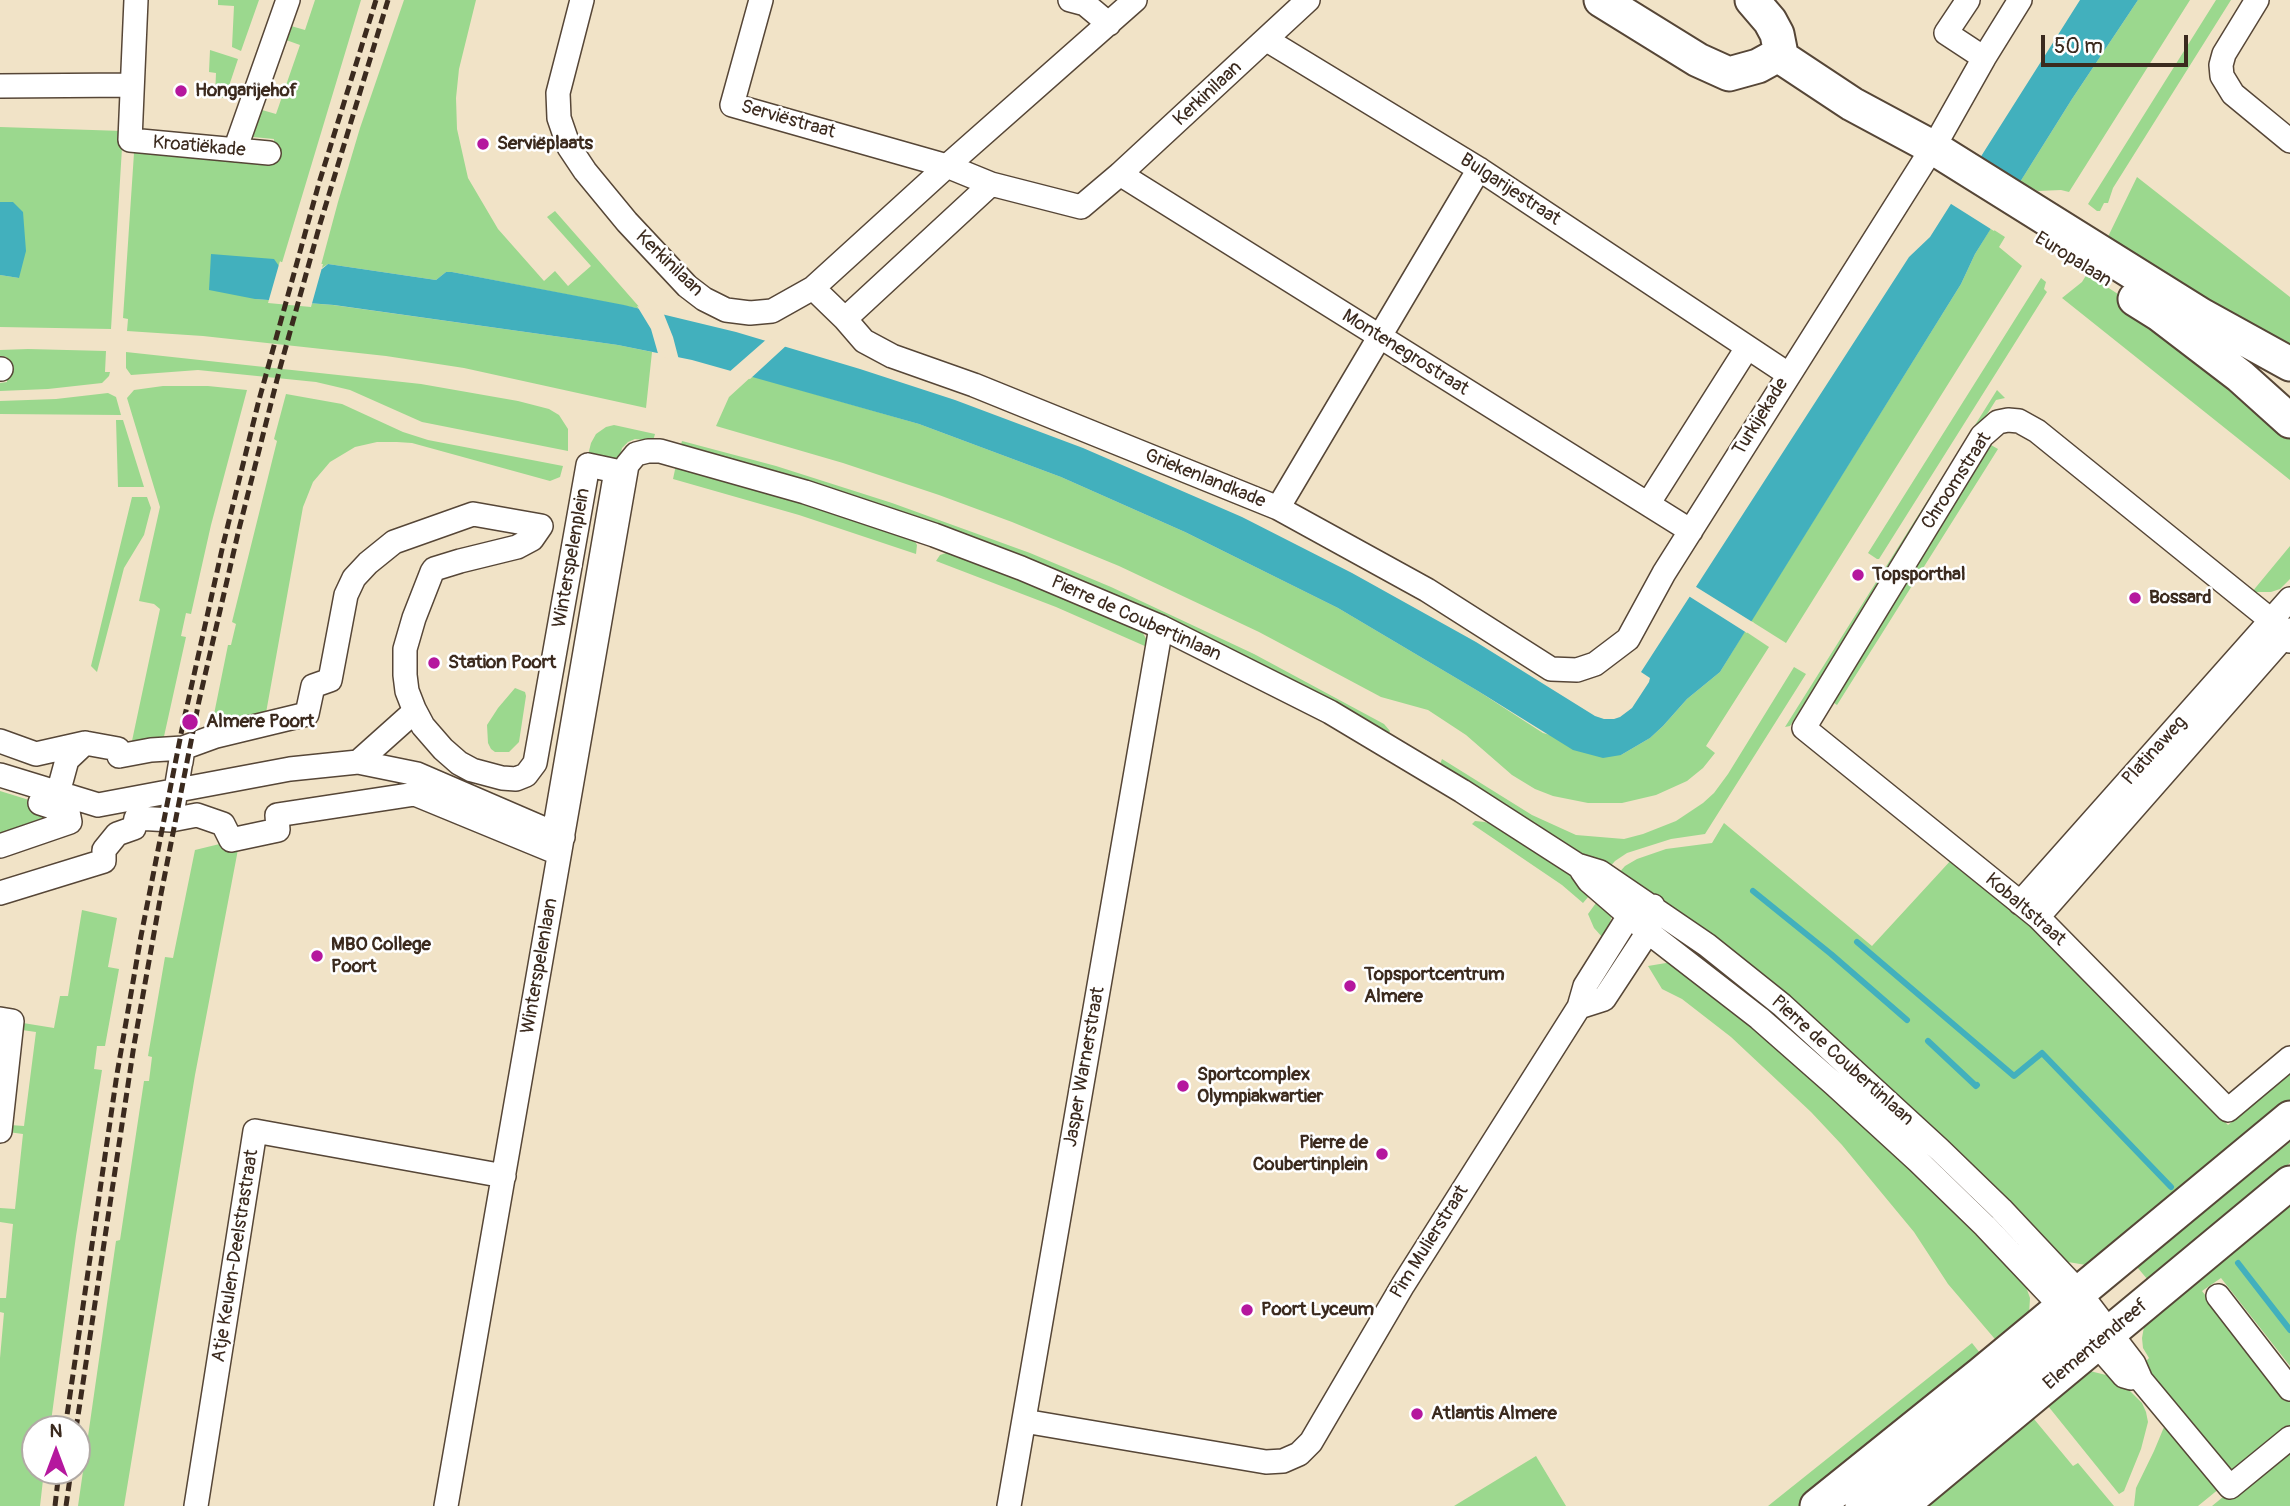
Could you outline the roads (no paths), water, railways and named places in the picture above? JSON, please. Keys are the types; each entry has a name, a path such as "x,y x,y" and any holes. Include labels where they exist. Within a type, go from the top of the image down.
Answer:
{"main road":[{"path":"1601,0 1698,60 1729,74 1758,66 1778,55 1780,43 1777,34 1752,0"},
{"name":"Europalaan","path":"1778,55 2018,213 2290,364"},
{"name":"Europalaan","path":"2018,213 2240,376 2290,421"},
{"name":"Elementendreef","path":"1862,1506 2023,1372 2071,1307 2290,1118"},
{"name":"Elementendreef","path":"1817,1506 1997,1393 2023,1372 2104,1339 2290,1183"},
{"name":"Elementendreef","path":"1901,1506 1997,1393"}],"street":[{"path":"0,86 132,85 136,0"},
{"path":"235,150 288,0"},
{"name":"Kerkinilaan","path":"582,0 558,93 559,118 569,147 608,200 687,286 704,299 726,310 750,313 772,311 813,288 1135,0"},
{"name":"Serviëstraat","path":"761,0 733,105 947,166"},
{"path":"1070,0 1085,4 1109,24"},
{"name":"Kerkinilaan","path":"947,166 991,184 1081,207 1308,0"},
{"path":"1968,0 1946,33 1984,58"},
{"name":"Turkijekade","path":"1595,664 1628,639 1664,573 1788,374 1939,163 1984,58 2020,0"},
{"path":"2257,0 2224,54 2222,76 2233,94 2290,141"},
{"name":"Bulgarijestraat","path":"1267,40 1479,169 1788,374"},
{"name":"Kroatiëkade","path":"132,85 130,140 269,153"},
{"path":"1278,508 1479,169"},
{"name":"Montenegrostraat","path":"1120,174 1690,531"},
{"path":"845,319 991,184"},
{"name":"Griekenlandkade","path":"813,288 864,341 892,356 974,385 1278,508 1427,590 1551,669 1577,670 1595,664"},
{"path":"1648,504 1747,348"},
{"name":"Chroomstraat","path":"1804,728 1982,436 1998,422 2019,421 2037,431 2284,632"},
{"name":"Pierre de Coubertinlaan","path":"660,451 805,492 934,535 1161,627 1330,712 1577,864 1600,872 1707,945 1782,1005 1885,1098 2001,1209 2071,1307"},
{"name":"Winterspelenlaan","path":"446,1506 504,1176 558,835 627,465 636,454 660,451"},
{"name":"Winterspelenplein","path":"183,748 216,736 307,714 313,686 330,680 346,595 354,578 394,542 473,514 541,526 532,539 517,547 434,569 416,610 405,649 404,675 415,711 423,726 443,749 471,770 510,779 521,778 531,771 536,763 588,465 616,471 558,835"},
{"name":"Platinaweg","path":"2029,910 2284,632 2290,599"},
{"name":"Jasper Warnerstraat","path":"1009,1506 1161,627"},
{"path":"358,762 415,711"},
{"name":"Kobaltstraat","path":"1804,728 2029,910 2228,1110 2290,1058"},
{"path":"0,741 36,754 85,743 118,749 120,755 183,748 171,820"},
{"path":"58,793 68,760 85,743"},
{"path":"0,775 98,805 290,769 358,762 416,774 558,835 551,850 415,794 277,815 278,830 231,840 223,824 197,815 171,820 136,818 134,828 117,834 104,849 104,861 0,894"},
{"path":"211,819 229,780"},
{"path":"0,791 68,812 70,822 0,846"},
{"path":"98,805 113,839"},
{"path":"0,856 74,829 98,805"},
{"name":"Pierre de Coubertinlaan","path":"1577,864 1589,881 1629,916 1759,1018 1834,1084 2071,1307"},
{"path":"1629,916 1653,906"},
{"path":"1579,1007 1604,999 1648,932 1653,906"},
{"name":"Pim Mulierstraat","path":"1024,1421 1266,1462 1283,1461 1299,1454 1311,1442 1403,1285 1579,1007 1585,986 1629,916"},
{"path":"0,1020 12,1021 0,1131"},
{"name":"Atje Keulen-Deelstrastraat","path":"196,1506 256,1131 504,1176"},
{"path":"2218,1296 2290,1389"},
{"path":"2071,1307 2104,1339 2124,1376 2141,1380 2230,1487 2290,1438"}],"water":[{"path":"2080,0 2138,0 1975,254 1961,284 1720,672 1687,699 1650,738 1621,755 1603,758 1573,750 1338,608 1185,532 1061,477 919,424 692,360 618,345 334,305 255,299 209,290 211,254 274,259 279,266 322,269 328,264 436,280 446,272 452,272 624,305 736,332 860,369 955,400 1083,448 1242,517 1352,573 1476,642 1595,716 1614,719 1632,708 1649,682 1650,678 1641,672 1909,257 1930,237"},
{"path":"0,202 13,202 23,212 26,251 19,278 0,275"}],"waterway":[{"path":"1753,891 1907,1020"},
{"path":"1857,942 2014,1076 2042,1053 2171,1187"},
{"path":"1928,1041 1977,1085"},
{"path":"2238,1263 2290,1330"}],"railway":[{"path":"67,1415 117,1074 183,724 259,400 319,183 376,0"},
{"path":"78,1415 134,1045 199,701 280,368 320,224 388,0"},
{"path":"55,1506 57,1485"},
{"path":"66,1506 69,1485"}],"place":[{"name":"Hongarijehof","path":"181,91"},
{"name":"Serviëplaats","path":"483,144"},
{"name":"Topsporthal","path":"1858,575"},
{"name":"Bossard","path":"2135,598"},
{"name":"Station Poort","path":"434,663"},
{"name":"Almere Poort","path":"190,722"},
{"name":"MBO College Poort","path":"317,956"},
{"name":"Topsportcentrum Almere","path":"1350,986"},
{"name":"Sportcomplex Olympiakwartier","path":"1183,1086"},
{"name":"Pierre de Coubertinplein","path":"1382,1154"},
{"name":"Poort Lyceum","path":"1247,1310"},
{"name":"Atlantis Almere","path":"1417,1414"}]}
